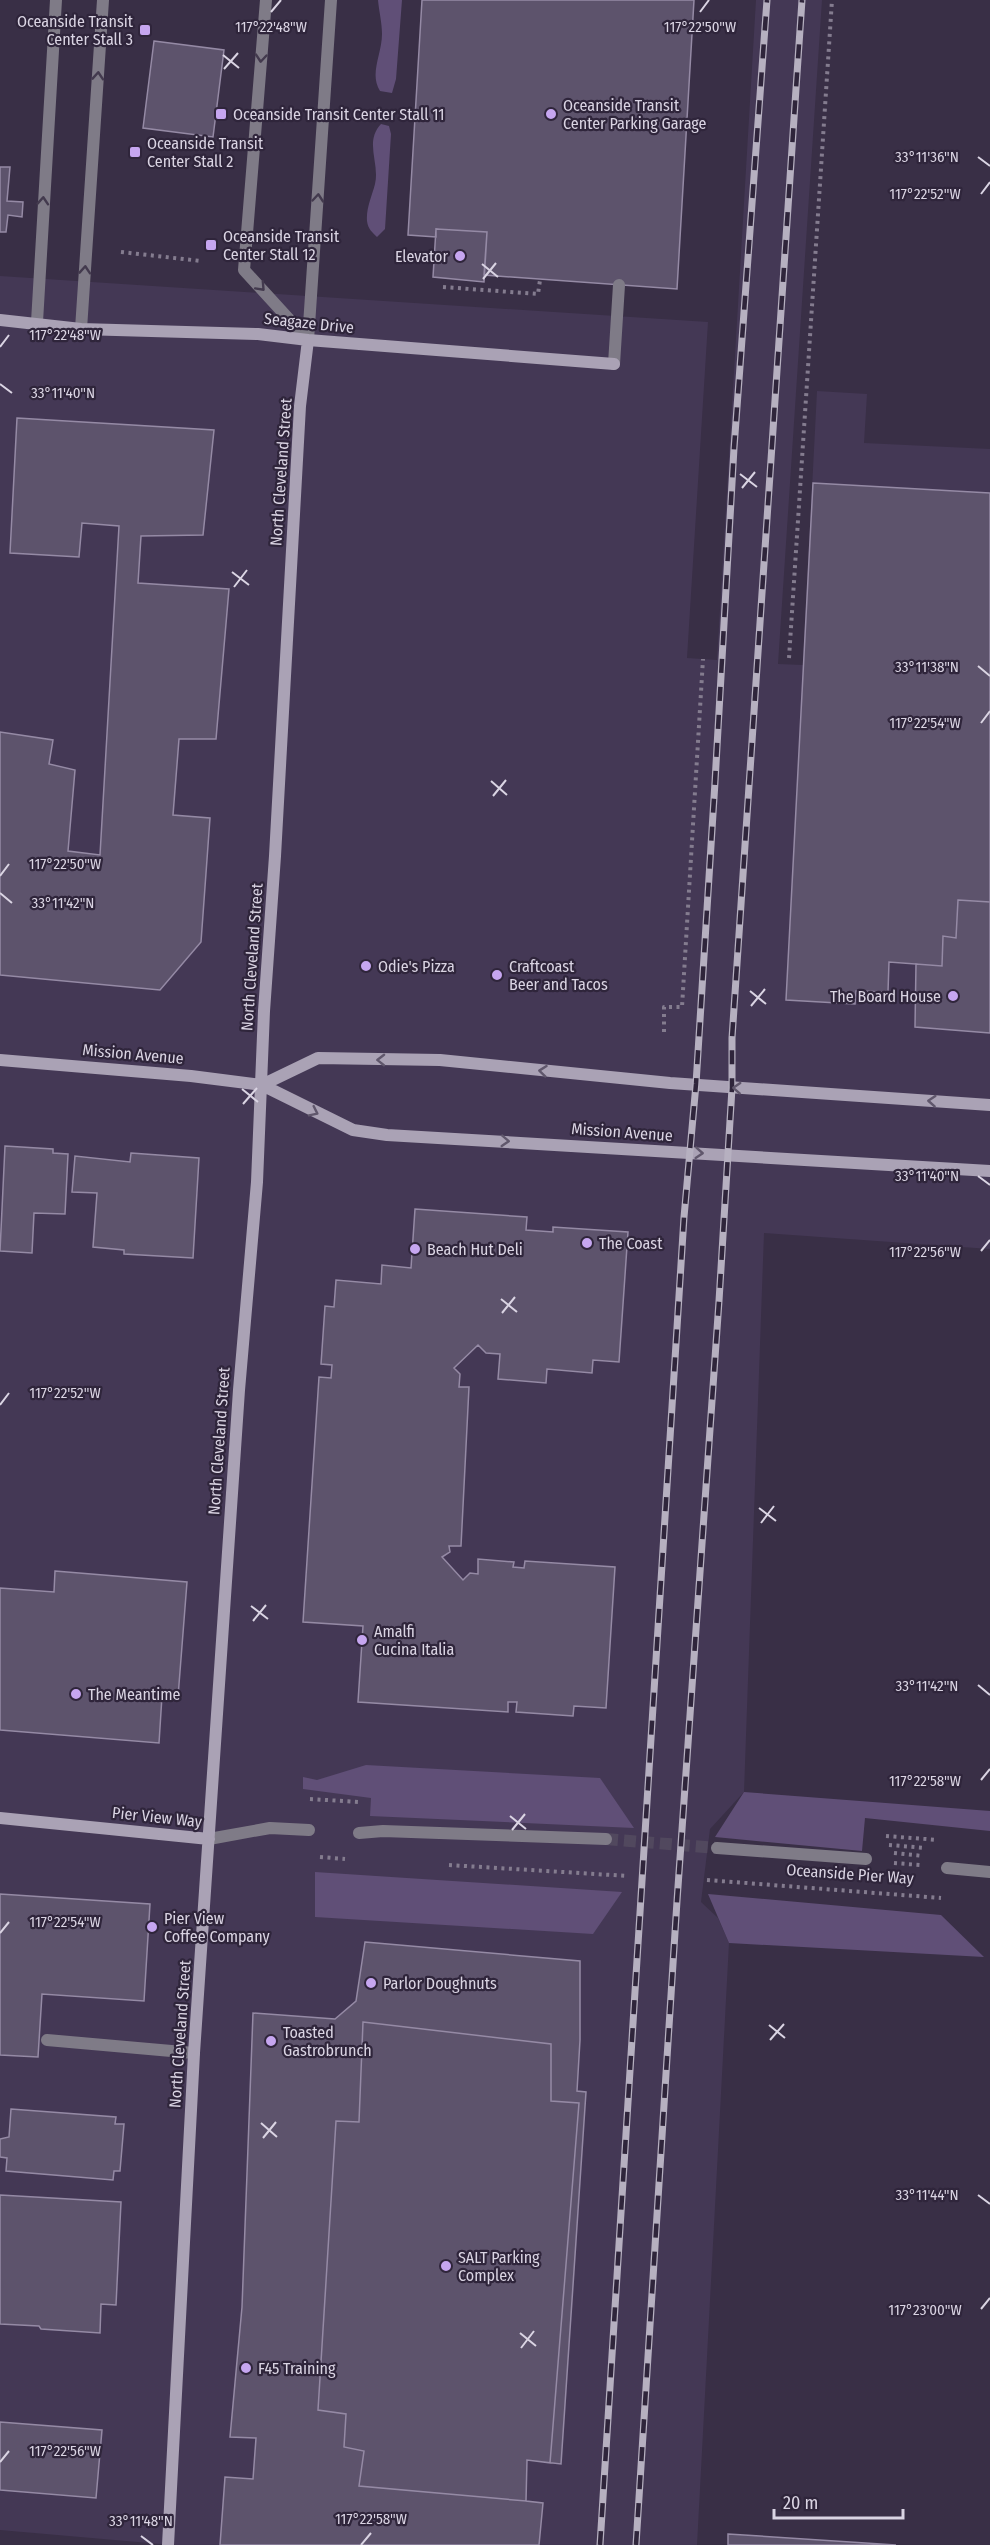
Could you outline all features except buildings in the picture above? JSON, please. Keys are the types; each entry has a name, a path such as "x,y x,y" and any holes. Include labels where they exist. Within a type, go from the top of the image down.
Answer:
{"main road":[{"name":"Seagaze Drive","path":"0,320 37,322 81,329 258,334 614,364"},
{"name":"North Cleveland Street","path":"168,2545 194,2053 262,1085 264,1011 276,844 300,406 308,340"},
{"path":"262,1085 318,1058 440,1060 670,1083 990,1105"},
{"name":"Mission Avenue","path":"0,1060 191,1076 262,1085 353,1130 387,1135 990,1171"},
{"name":"Pier View Way","path":"0,1818 209,1839"}],"street":[{"path":"37,322 56,0"},
{"path":"81,329 103,0"},
{"path":"266,0 244,270 308,340"},
{"path":"308,340 331,0"},
{"path":"614,364 619,285"},
{"name":"Pier View Way","path":"209,1839 270,1828 309,1830"},
{"path":"359,1833 383,1831 606,1839"},
{"name":"Oceanside Pier Way","path":"717,1848 866,1859"},
{"path":"947,1868 990,1872"},
{"path":"47,2040 194,2053"}],"path":[{"path":"789,658 832,0"},
{"path":"121,252 201,261"},
{"path":"443,287 538,294 540,280"},
{"path":"663,1032 664,1007 682,1007 703,659"},
{"path":"880,1836 943,1841"},
{"path":"880,1844 937,1849"},
{"path":"925,1856 868,1851 866,1859 947,1868"},
{"name":"Oceanside Pier Way","path":"707,1880 943,1898"}],"shaded area":[{"path":"378,0 402,0 396,79 392,93 380,91 376,78 382,34"},
{"path":"756,0 822,0 778,664 803,665 817,391 867,394 864,443 990,449 990,1249 764,1233 744,1792 710,1829 701,1902 718,1918 729,1943 697,2545 172,2545 0,2530 0,276 708,322 687,658 717,660"},
{"path":"381,124 389,126 391,134 385,229 377,237 369,228 367,216 376,176 374,138"},
{"path":"366,1765 600,1778 634,1828 370,1816 371,1798 303,1789 303,1777 317,1780"},
{"path":"744,1792 990,1811 990,1831 865,1818 862,1851 715,1837"},
{"path":"315,1872 622,1892 593,1934 315,1917"},
{"path":"708,1894 941,1915 984,1957 729,1943"}],"tunnel":[{"path":"606,1839 717,1848"}],"railway":[{"path":"600,2545 684,1217 696,1084 734,448 767,0"},
{"path":"636,2545 677,1901 719,1301 732,1088 732,1038 802,0"}],"place":[{"name":"Oceanside Transit Center Stall 3","path":"145,30"},
{"name":"Oceanside Transit Center Stall 11","path":"221,114"},
{"name":"Oceanside Transit Center Parking Garage","path":"551,114"},
{"name":"Oceanside Transit Center Stall 2","path":"135,152"},
{"name":"Oceanside Transit Center Stall 12","path":"211,245"},
{"name":"Elevator","path":"460,256"},
{"name":"Odie's Pizza","path":"366,966"},
{"name":"Craftcoast Beer and Tacos","path":"497,975"},
{"name":"The Board House","path":"953,996"},
{"name":"The Coast","path":"587,1243"},
{"name":"Beach Hut Deli","path":"415,1249"},
{"name":"Amalfi Cucina Italia","path":"362,1640"},
{"name":"The Meantime","path":"76,1694"},
{"name":"Pier View Coffee Company","path":"152,1927"},
{"name":"Parlor Doughnuts","path":"371,1983"},
{"name":"Toasted Gastrobrunch","path":"271,2041"},
{"name":"SALT Parking Complex","path":"446,2266"},
{"name":"F45 Training","path":"246,2368"}]}
